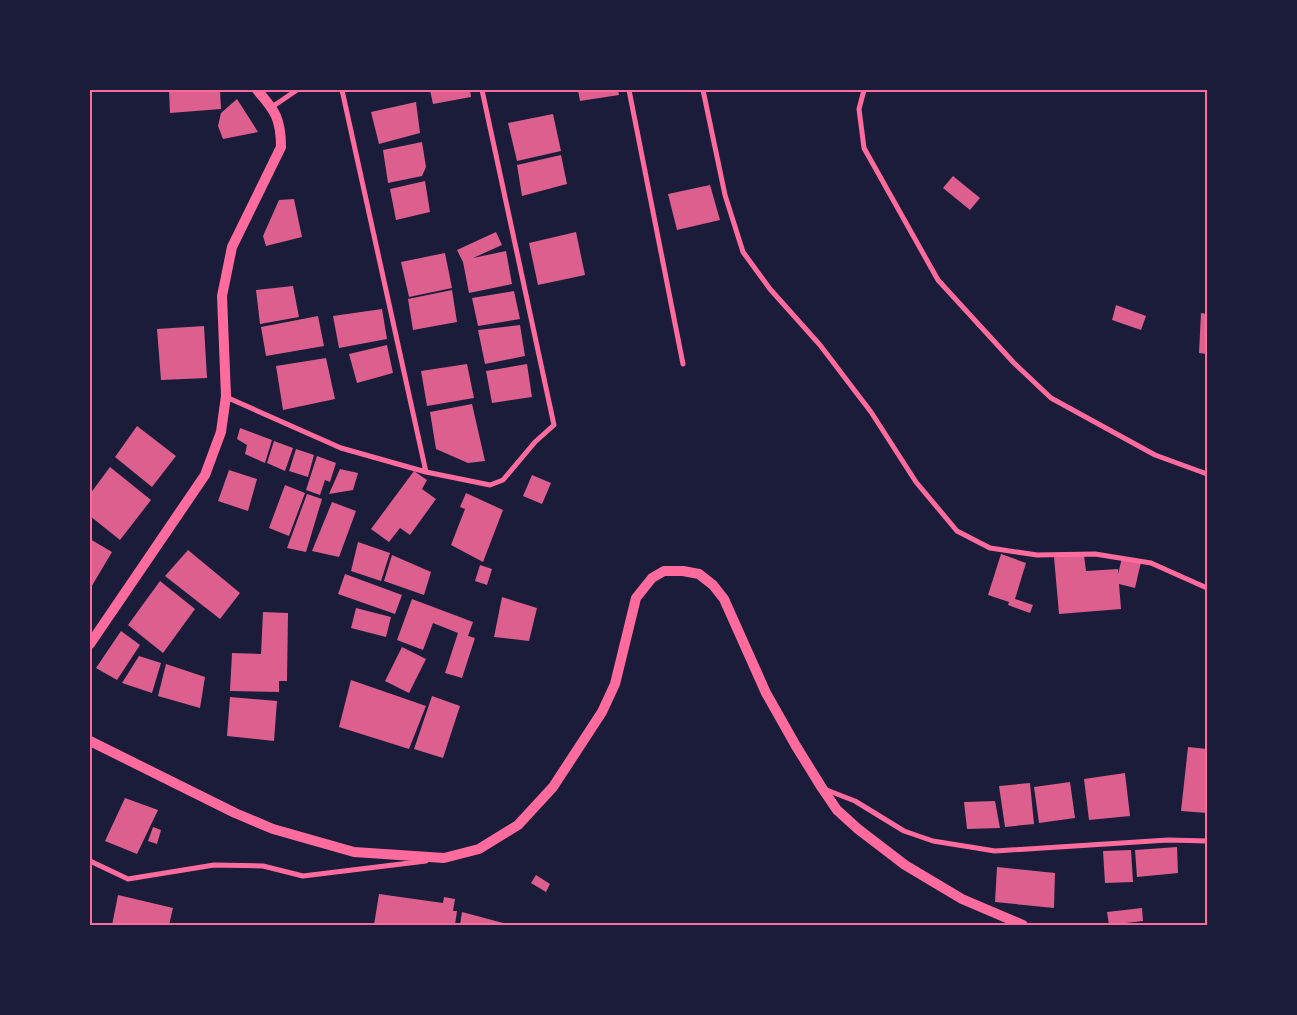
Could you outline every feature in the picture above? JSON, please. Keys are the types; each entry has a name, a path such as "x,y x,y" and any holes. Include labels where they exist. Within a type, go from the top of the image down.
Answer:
{"main road":[{"path":"90,644 205,475 221,432 226,396 222,296 232,247 281,147 281,128 272,107 257,90"},
{"path":"90,741 235,813 273,829 354,852 444,858 479,850 518,825 552,786 602,712 616,684 636,598 652,578 664,571 683,570 699,574 713,585 724,599 766,693 822,788 838,810 858,829 905,865 962,898 1023,925"}],"street":[{"path":"272,107 297,90"},
{"path":"342,90 426,472"},
{"path":"226,396 341,448 426,472 490,485 503,480 535,442 554,426 482,90"},
{"path":"629,90 683,364"},
{"path":"703,90 725,196 742,252 770,289 820,345 871,412 916,482 957,531 990,548 1037,555 1095,554 1151,563 1207,588"},
{"path":"864,90 859,109 864,148 938,280 1014,363 1051,398 1155,455 1207,474"},
{"path":"822,788 855,801 904,831 933,841 995,851 1168,840 1207,841"},
{"path":"90,861 128,879 214,865 263,866 303,876 444,858"}],"building":[{"path":"169,90 220,90 221,109 170,113"},
{"path":"430,90 470,90 471,97 433,104"},
{"path":"578,90 618,90 619,95 580,101"},
{"path":"237,99 258,132 223,139 218,126 221,113"},
{"path":"416,102 420,133 379,144 371,112"},
{"path":"553,114 561,151 517,161 508,123"},
{"path":"422,142 426,167 422,176 388,183 383,150"},
{"path":"561,155 567,184 522,196 517,165"},
{"path":"953,176 980,198 970,210 943,188"},
{"path":"425,181 430,212 396,220 390,189"},
{"path":"710,185 720,220 677,230 668,194"},
{"path":"294,199 302,237 266,246 263,236 279,200"},
{"path":"496,232 502,245 473,258 506,251 512,284 469,293 463,262 457,250"},
{"path":"576,232 585,275 538,285 529,243"},
{"path":"445,253 452,288 409,297 401,262"},
{"path":"293,286 299,317 260,324 256,290"},
{"path":"452,290 457,322 413,330 408,299"},
{"path":"514,291 520,319 478,326 472,298"},
{"path":"1116,305 1146,316 1141,330 1112,320"},
{"path":"382,309 387,339 339,348 333,316"},
{"path":"1201,313 1207,314 1207,354 1199,353"},
{"path":"318,316 324,346 266,356 261,327"},
{"path":"520,325 525,356 485,364 478,330"},
{"path":"204,326 207,378 161,380 157,329"},
{"path":"387,345 393,373 357,383 349,354"},
{"path":"326,358 335,399 283,410 276,366"},
{"path":"467,364 474,398 427,406 421,371"},
{"path":"527,364 532,397 492,403 486,371"},
{"path":"472,404 485,461 468,463 436,449 430,412"},
{"path":"137,426 176,456 152,487 115,457"},
{"path":"240,428 272,440 265,463 245,454 247,445 237,439"},
{"path":"274,441 293,448 285,471 267,463"},
{"path":"296,449 314,455 308,477 289,471"},
{"path":"317,456 336,463 330,482 325,480 320,495 306,490"},
{"path":"110,467 151,500 120,540 90,516 90,494"},
{"path":"340,469 358,473 353,490 329,494"},
{"path":"229,470 257,479 248,511 218,501"},
{"path":"414,471 427,480 422,489 436,499 410,535 400,528 389,542 371,529"},
{"path":"532,475 551,483 542,504 523,496"},
{"path":"285,485 305,493 289,536 269,528"},
{"path":"466,493 503,510 483,562 451,545 465,509 460,507"},
{"path":"307,494 322,499 306,552 287,548"},
{"path":"332,502 356,511 339,557 312,551"},
{"path":"90,539 112,552 90,589"},
{"path":"358,542 390,553 381,581 351,571"},
{"path":"188,550 240,593 220,619 165,576"},
{"path":"1001,554 1026,563 1015,599 1033,605 1030,613 1008,605 1009,602 988,595"},
{"path":"392,555 431,572 424,595 384,581"},
{"path":"1084,555 1086,571 1118,569 1118,574 1122,558 1141,562 1135,588 1119,584 1121,609 1059,614 1054,557"},
{"path":"480,565 492,569 487,585 475,581"},
{"path":"345,574 402,595 395,614 338,594"},
{"path":"160,581 195,609 163,653 128,625"},
{"path":"502,597 537,608 529,641 494,637"},
{"path":"412,599 473,622 468,636 475,638 462,678 445,673 458,633 433,623 423,650 397,640"},
{"path":"356,608 391,617 386,637 351,628"},
{"path":"263,612 288,613 287,681 279,681 279,692 230,691 232,653 261,654"},
{"path":"121,631 140,645 117,680 96,668"},
{"path":"402,647 426,659 409,693 385,681"},
{"path":"139,656 161,663 152,693 122,683"},
{"path":"166,664 205,677 200,708 158,696"},
{"path":"351,680 426,706 409,749 339,727"},
{"path":"432,696 460,706 443,758 414,749"},
{"path":"230,697 277,701 274,741 227,736"},
{"path":"1188,747 1207,749 1207,813 1181,811"},
{"path":"1125,773 1130,816 1089,820 1084,779"},
{"path":"1070,782 1075,818 1039,823 1034,787"},
{"path":"1030,783 1034,824 1005,827 999,786"},
{"path":"125,798 158,810 137,854 105,841"},
{"path":"995,801 1000,828 967,829 964,802"},
{"path":"153,827 161,830 157,844 148,841"},
{"path":"1177,847 1178,873 1137,877 1135,850"},
{"path":"1131,850 1133,882 1105,883 1103,851"},
{"path":"997,867 1055,873 1054,908 995,902"},
{"path":"536,875 550,884 546,892 531,883"},
{"path":"379,894 443,903 444,897 455,899 453,911 457,911 455,925 374,925"},
{"path":"118,895 173,908 169,925 112,925"},
{"path":"1142,908 1143,921 1109,925 1107,912"},
{"path":"462,912 507,924 507,925 460,925"}]}
